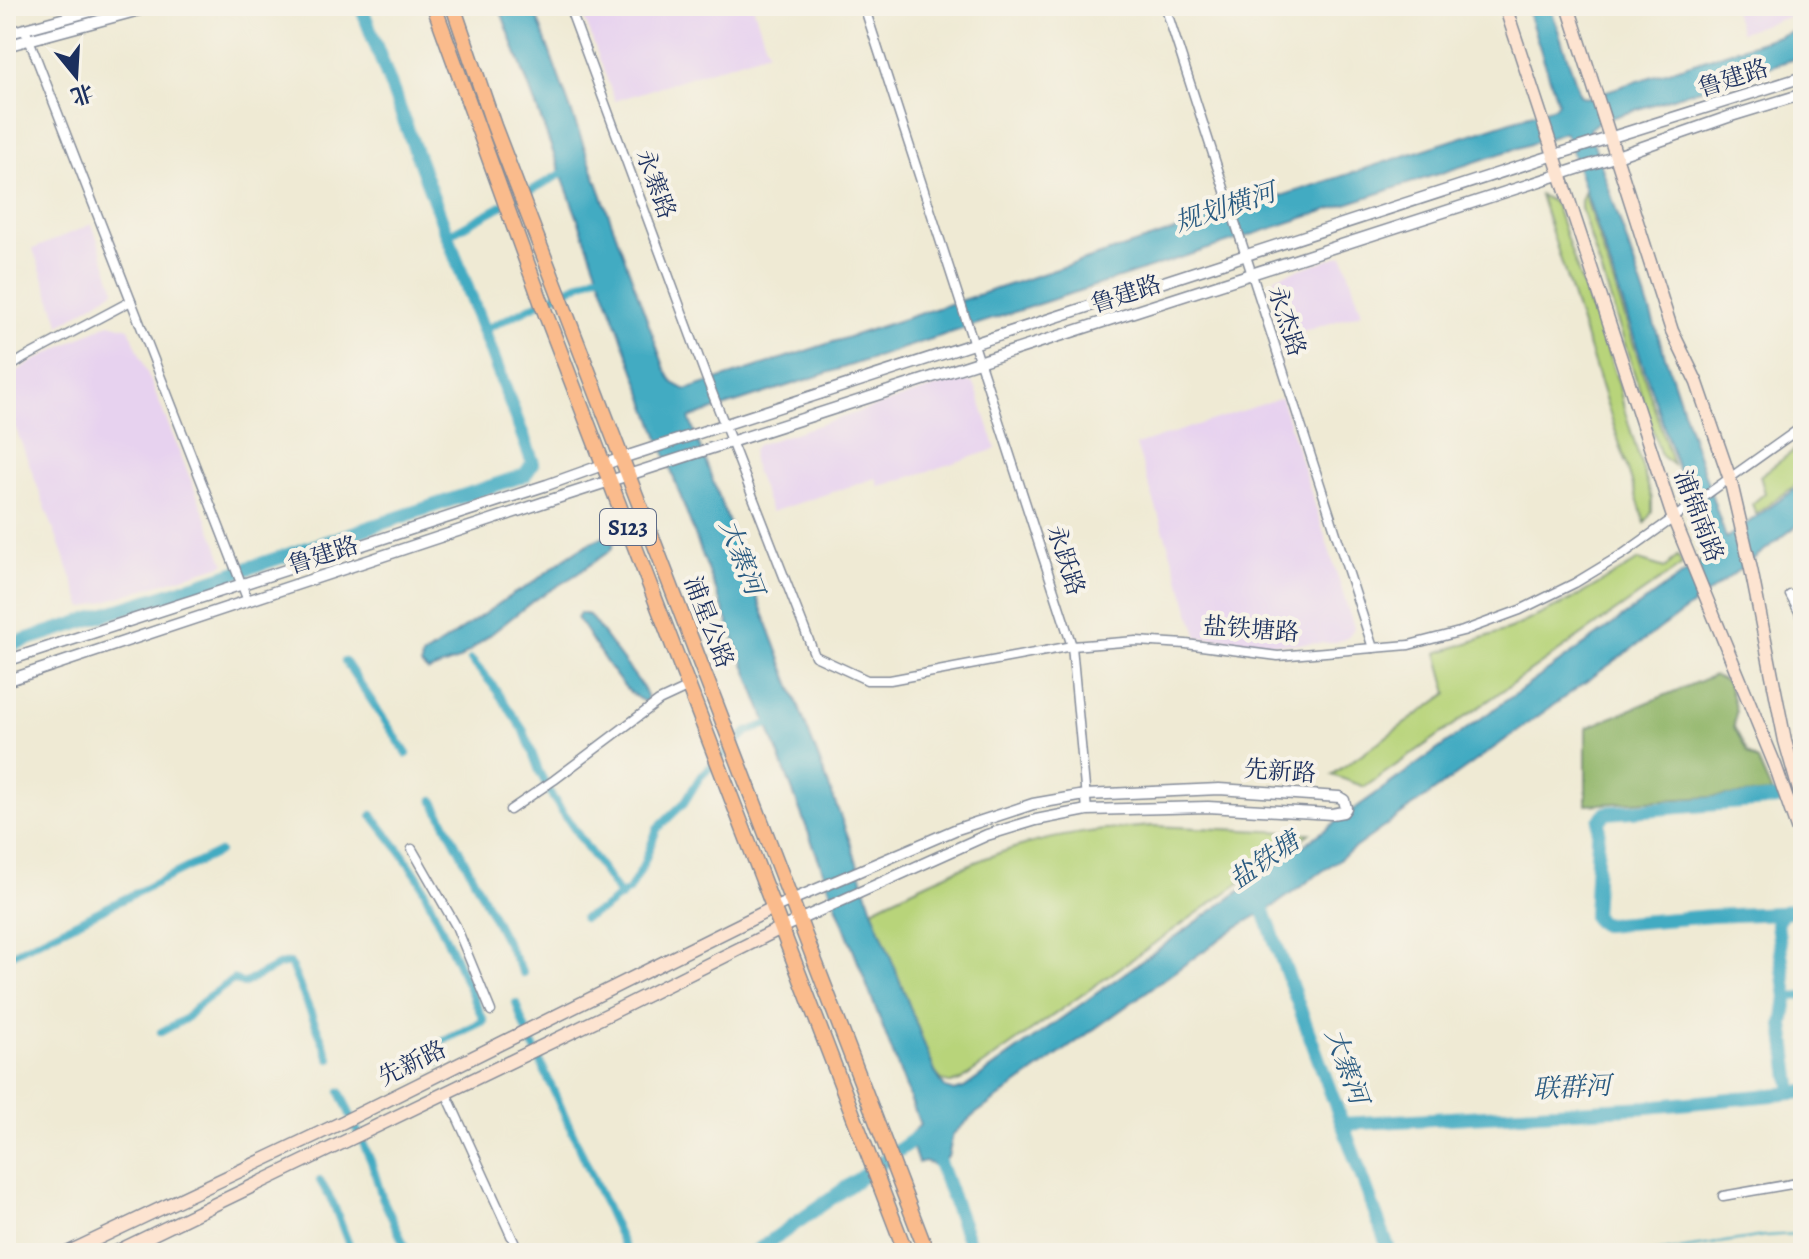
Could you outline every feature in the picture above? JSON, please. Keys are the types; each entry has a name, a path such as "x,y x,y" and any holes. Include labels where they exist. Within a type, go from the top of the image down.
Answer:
{"main road":[{"name":"浦星公路","path":"434,6 543,307 906,1253"},
{"name":"浦星公路","path":"453,6 494,126 927,1253"},
{"name":"浦锦南路","path":"1505,6 1673,517 1775,765 1803,845"},
{"name":"浦锦南路","path":"1568,6 1672,331 1697,383 1730,479 1785,741 1803,804"},
{"name":"先新路","path":"67,1253 362,1113 773,908"},
{"name":"先新路","path":"114,1253 781,928"}],"street":[{"path":"6,46 27,34 110,6"},
{"path":"6,34 27,34 154,6"},
{"name":"永寨路","path":"569,6 725,425"},
{"name":"永跃路","path":"864,6 1072,646 1087,810"},
{"name":"永杰路","path":"1165,6 1373,648"},
{"path":"27,34 248,601"},
{"name":"鲁建路","path":"6,661 1245,255 1803,77"},
{"name":"鲁建路","path":"6,681 610,481 1803,94"},
{"path":"6,370 131,301"},
{"path":"725,425 732,443"},
{"path":"1730,479 1803,426"},
{"name":"盐铁塘路","path":"732,443 815,656 867,680 890,680 1072,646 1136,641 1278,656 1409,645 1463,631 1520,610 1575,583 1623,554 1730,479"},
{"path":"1790,595 1803,619"},
{"path":"510,810 659,701 689,687"},
{"name":"先新路","path":"773,908 981,820 1033,804 1085,795 1219,789 1339,797 1344,800 1346,808 1343,812 1332,814 1208,807 1087,810 1036,820 987,835 781,928"},
{"path":"412,849 456,926 491,1011"},
{"path":"446,1093 519,1253"},
{"path":"1723,1196 1803,1182"}],"shaded area":[{"path":"580,6 753,6 768,52 615,101"},
{"path":"1732,6 1803,6 1803,12 1741,32"},
{"path":"92,224 115,290 60,325 33,249"},
{"path":"1343,255 1362,313 1286,337 1271,291 1275,277"},
{"path":"109,323 129,328 225,564 83,608 6,402 6,382 24,366"},
{"path":"960,379 976,388 996,449 879,487 876,478 771,512 752,462 753,450 757,445"},
{"path":"1281,398 1354,628 1347,638 1333,643 1250,643 1198,637 1136,445"}],"green space":[{"path":"1584,193 1673,465 1661,456 1581,208"},
{"path":"1540,195 1556,206 1619,385 1652,499 1652,512 1645,523"},
{"path":"1803,444 1803,480 1756,514 1752,504 1765,493 1760,476"},
{"path":"1678,555 1682,565 1365,787 1332,775 1448,693 1437,653 1510,629 1571,600 1639,560 1665,568"},
{"path":"1714,675 1728,683 1736,711 1734,727 1748,753 1758,761 1772,793 1586,805 1586,728"},
{"path":"1153,826 1310,833 962,1080 950,1083 940,1079 872,909 942,876 1014,848 1083,833"}],"water":[{"path":"499,6 533,6 665,369 673,383 686,390 1554,107 1558,103 1526,6 1550,6 1580,95 1585,98 1803,28 1803,56 1598,122 1589,129 1726,538 1803,484 1803,521 1694,604 1274,906 1237,927 974,1115 953,1134 948,1157 934,1165 925,1161 918,1163 909,1136 920,1125 699,546","holes":["1564,133 1707,557 964,1088 954,1091 945,1088 935,1072 872,909 851,844 689,418"]},
{"path":"607,535 616,537 611,550 533,601 458,660 428,671 421,665 422,657 529,586 571,554"},
{"path":"580,613 589,615 642,686 647,702 637,698 618,679 577,618"}],"waterway":[{"path":"6,646 525,475 533,463 361,6"},
{"path":"519,197 570,169"},
{"path":"448,235 507,203"},
{"path":"484,330 606,271"},
{"path":"471,660 492,684 524,731 553,798 621,897"},
{"path":"345,661 407,754"},
{"path":"584,918 603,909 630,889 657,829 684,803 700,777 747,732 776,721"},
{"path":"1777,799 1606,813 1599,821 1594,917 1603,925 1781,913"},
{"path":"433,800 523,973"},
{"path":"372,815 419,879 484,1021 440,1042 435,1053 439,1062"},
{"path":"6,957 219,852"},
{"name":"大寨河","path":"1258,895 1390,1253"},
{"path":"1792,1092 1783,1025 1787,997 1777,924 1781,913 1803,907"},
{"path":"161,1032 185,1019 234,979 243,984 279,965 290,963 330,1059"},
{"path":"1787,997 1803,996"},
{"path":"516,1003 627,1253"},
{"path":"340,1092 408,1253"},
{"name":"联群河","path":"1343,1124 1647,1107 1803,1092"},
{"name":"盐铁塘","path":"754,1253 926,1131"},
{"path":"935,1145 973,1253"},
{"path":"320,1181 333,1203 352,1253"},
{"path":"1652,1253 1797,1234 1798,1253"}],"water label":[{"name":"规划横河","path":"1225,207"}]}
